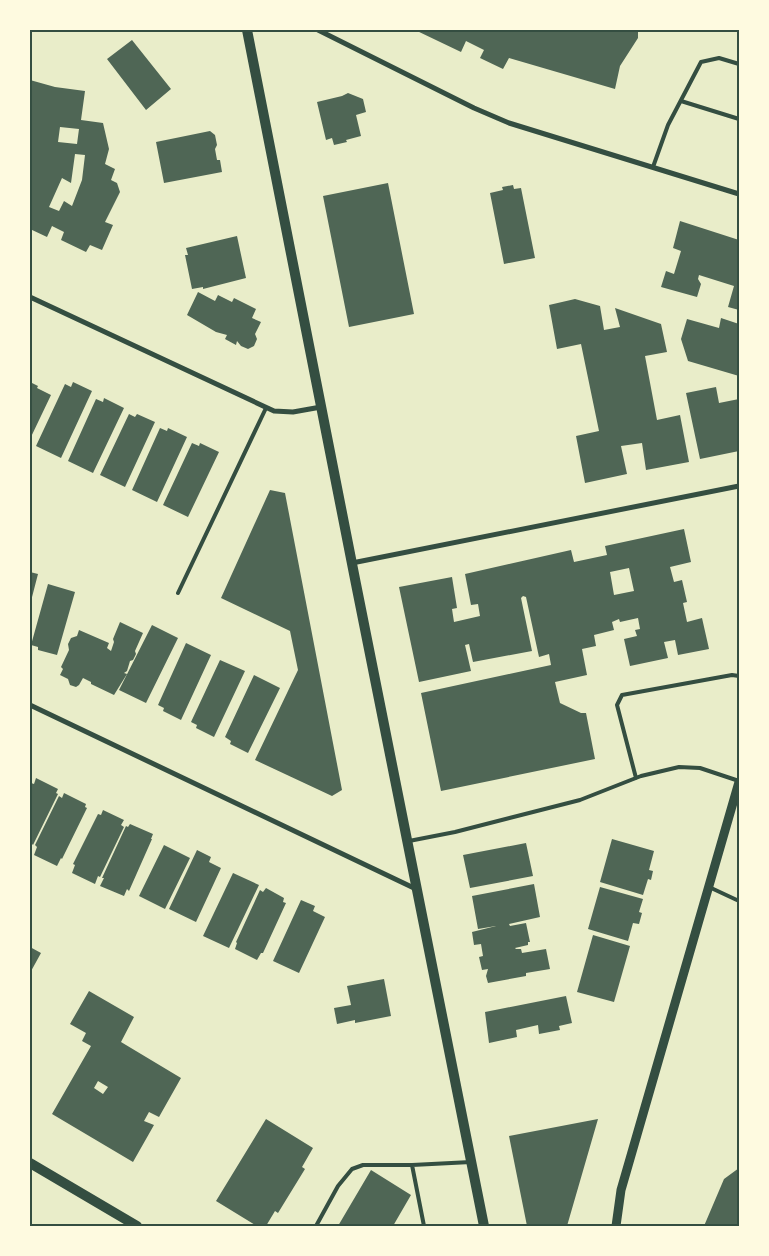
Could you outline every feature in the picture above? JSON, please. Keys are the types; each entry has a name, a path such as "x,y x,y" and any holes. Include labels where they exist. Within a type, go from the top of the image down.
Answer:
{"main road":[{"path":"247,30 322,406 351,563 484,1226"},
{"path":"30,1163 137,1226"}],"street":[{"path":"318,30 474,108 509,123 739,194"},
{"path":"30,297 274,412 322,406"},
{"path":"351,563 739,486"},
{"path":"30,705 416,890"},
{"path":"616,1226 621,1190 739,782"}],"lane":[{"path":"653,167 668,125 701,62 719,58 739,64"},
{"path":"681,101 739,119"},
{"path":"178,593 266,408"},
{"path":"636,778 617,705 622,694 732,675 739,676"},
{"path":"407,841 455,832 580,800 636,778 679,766 700,768 739,782"},
{"path":"709,887 739,901"},
{"path":"316,1226 338,1186 352,1169 363,1164 412,1165 471,1162"},
{"path":"412,1165 424,1226"}],"building":[{"path":"415,30 638,30 638,38 620,66 615,89 509,58 503,69 480,58 484,50 466,41 461,52"},
{"path":"132,40 171,89 146,110 107,59"},
{"path":"30,80 55,87 85,91 81,120 103,123 109,149 105,164 115,169 111,180 117,183 120,192 105,222 113,225 102,250 90,245 86,252 61,240 64,232 52,226 47,237 30,229","holes":["60,127 79,129 77,144 58,142","75,154 85,155 82,180 72,206 64,201 59,211 49,207 62,178 71,183"]},
{"path":"348,93 363,99 366,112 356,115 361,136 334,145 332,138 326,140 317,102"},
{"path":"210,131 215,135 217,160 220,160 222,172 164,183 156,142"},
{"path":"388,183 414,314 349,327 323,196"},
{"path":"513,185 514,189 521,188 535,258 504,264 490,193 503,190 502,187"},
{"path":"680,221 739,240 739,310 728,307 734,286 699,275 698,279 701,284 697,297 661,287 666,271 674,274 681,251 673,248"},
{"path":"237,236 246,278 203,289 203,287 192,289 185,255 188,255 186,248"},
{"path":"198,292 215,301 218,295 232,302 234,298 256,309 252,318 261,322 255,334 257,339 254,346 248,349 241,346 237,341 236,345 225,339 227,335 216,332 187,315"},
{"path":"575,299 600,306 604,330 620,327 615,308 661,324 667,352 645,356 657,420 680,415 689,462 646,470 642,443 621,446 627,474 585,483 576,436 599,431 581,344 557,349 549,305"},
{"path":"721,318 739,324 739,376 688,361 681,339 687,319 719,328"},
{"path":"30,382 51,395 30,439"},
{"path":"73,382 92,391 61,458 36,446 65,384 71,387"},
{"path":"716,387 719,403 739,399 739,451 700,459 686,393"},
{"path":"104,398 124,408 93,473 68,461 96,399 103,402"},
{"path":"129,414 135,417 137,414 155,422 125,487 100,475"},
{"path":"160,428 167,431 168,428 187,437 157,502 132,490"},
{"path":"192,443 199,446 200,443 219,452 188,517 163,505"},
{"path":"270,490 285,493 342,790 332,796 255,760 298,670 290,631 221,598"},
{"path":"684,529 691,562 670,567 674,582 682,580 687,602 683,603 687,622 702,618 709,649 678,655 675,640 664,642 668,658 630,666 624,639 637,636 635,630 640,629 638,618 620,622 619,619 612,622 614,630 594,635 596,646 582,649 587,675 555,682 560,703 581,713 586,713 595,759 441,791 421,693 551,665 549,654 539,657 526,597 523,596 521,598 532,651 473,662 469,644 465,645 471,671 419,682 399,587 452,577 457,608 452,609 454,622 480,616 478,604 471,605 465,574 571,550 574,562 607,555 605,546","holes":["629,568 634,591 614,595 610,572"]},
{"path":"30,572 38,574 31,601 30,601"},
{"path":"48,584 75,592 57,655 38,650 38,647 31,645"},
{"path":"120,622 143,633 135,651 136,654 124,673 127,674 114,695 83,678 76,687 70,685 68,679 60,675 63,669 61,667 69,650 68,644 71,638 77,636 79,630 109,643 107,648 111,651 113,639"},
{"path":"152,625 178,638 146,703 119,690"},
{"path":"186,643 211,655 181,720 163,711 164,708 158,705"},
{"path":"220,660 245,671 214,737 196,728 197,725 191,722"},
{"path":"254,675 280,688 248,753 230,744 231,741 225,737"},
{"path":"36,778 58,789 56,793 58,794 30,848 30,784 34,784"},
{"path":"64,793 86,804 85,807 87,808 57,866 34,855 37,847 35,845 59,796 62,798"},
{"path":"103,810 124,820 121,825 124,827 95,884 72,873 75,865 73,864 98,814 101,815"},
{"path":"130,824 153,834 129,891 127,889 124,896 100,886 126,826 128,827"},
{"path":"612,839 654,851 649,870 653,871 651,880 648,879 643,895 600,882"},
{"path":"526,843 533,876 470,888 463,855"},
{"path":"164,845 190,858 165,909 139,896"},
{"path":"197,850 211,857 209,862 221,868 196,922 169,909"},
{"path":"233,873 259,885 229,948 203,936"},
{"path":"534,884 540,917 509,924 510,926 526,923 530,942 528,942 528,945 515,948 521,949 522,953 546,949 550,969 526,973 526,976 488,983 486,976 488,969 482,970 479,957 483,956 481,944 474,945 472,932 496,926 478,929 472,896"},
{"path":"600,887 643,899 639,912 642,913 639,924 633,923 628,941 588,929"},
{"path":"266,888 284,898 283,902 286,903 263,953 261,953 257,960 235,949 236,942 260,890 263,892"},
{"path":"301,900 315,906 313,911 325,917 299,973 273,961"},
{"path":"593,935 630,946 614,1002 577,992"},
{"path":"30,947 41,953 30,973"},
{"path":"384,979 391,1016 355,1023 355,1020 337,1024 334,1008 351,1005 347,986"},
{"path":"89,991 134,1017 121,1042 181,1078 159,1117 149,1112 144,1121 154,1125 133,1162 52,1114 91,1046 82,1041 86,1033 70,1024","holes":["98,1081 108,1087 103,1094 94,1088"]},
{"path":"566,996 572,1023 559,1026 560,1030 539,1034 538,1025 516,1030 517,1037 489,1043 485,1012"},
{"path":"266,1119 313,1148 302,1167 305,1169 278,1213 275,1211 266,1226 257,1226 216,1201"},
{"path":"598,1119 567,1226 527,1226 509,1136"},
{"path":"739,1168 739,1226 704,1226 724,1179"},
{"path":"371,1170 411,1195 393,1226 338,1226"}]}
